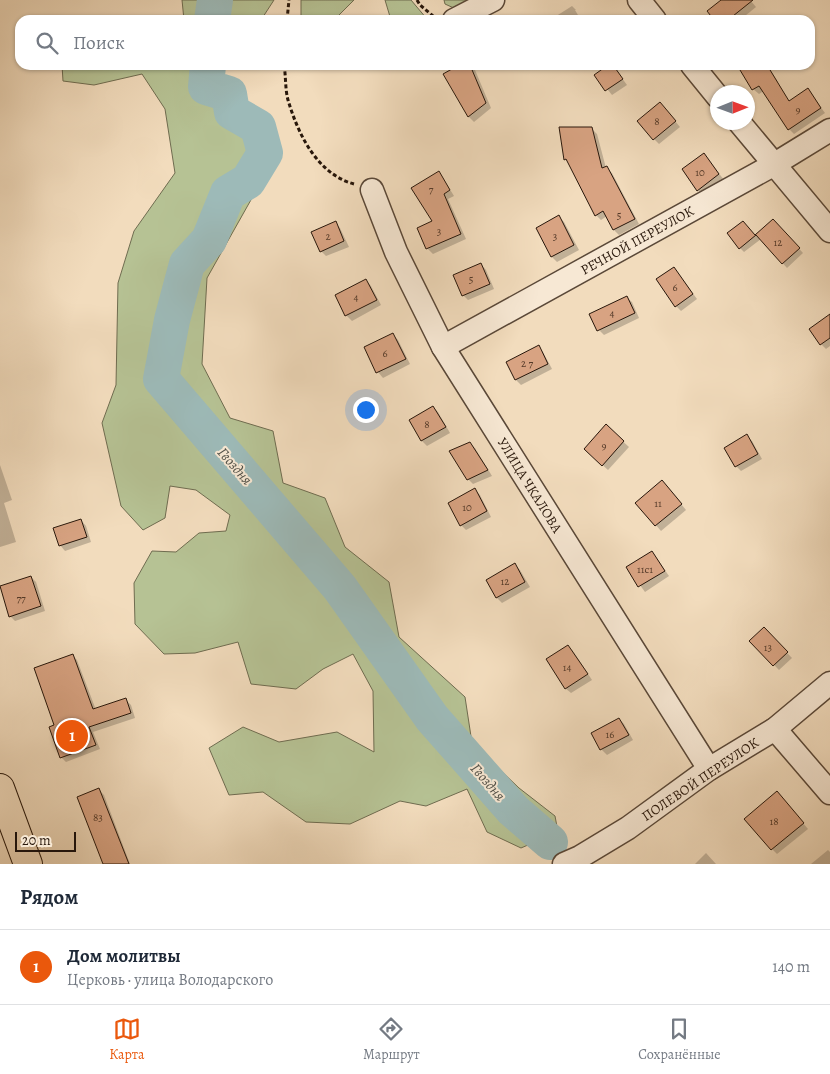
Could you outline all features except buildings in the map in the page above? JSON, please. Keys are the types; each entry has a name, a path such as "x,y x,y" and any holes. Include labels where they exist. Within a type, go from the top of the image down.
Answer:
{"main road":[{"path":"0,788 28,864"}],"street":[{"path":"464,15 493,0"},
{"path":"639,0 651,15"},
{"path":"696,70 710,86"},
{"path":"745,130 830,231"},
{"name":"РЕЧНОЙ ПЕРЕУЛОК","path":"443,347 773,164 830,130"},
{"name":"УЛИЦА ЧКАЛОВА","path":"372,190 396,252 443,347 709,769"},
{"name":"ПОЛЕВОЙ ПЕРЕУЛОК","path":"564,864 580,857 628,828 709,769 775,729 830,683"},
{"path":"775,729 830,793"}],"path":[{"path":"287,15 289,0"},
{"path":"417,0 432,15"},
{"path":"285,70 288,98 302,138 325,168 344,182 372,190"}],"green space":[{"path":"182,0 274,0 264,15 184,15"},
{"path":"301,0 354,0 339,15 301,15"},
{"path":"385,0 411,0 424,15 390,15"},
{"path":"444,0 479,0 456,9 445,4"},
{"path":"62,70 214,70 213,79 276,128 261,182 207,278 202,364 230,418 273,431 283,483 325,498 345,547 389,582 399,637 465,697 472,743 519,788 555,816 558,832 521,848 487,832 467,789 426,806 400,801 350,824 306,822 263,792 229,795 209,748 243,727 279,742 337,732 374,752 373,691 353,654 323,669 296,689 251,684 238,642 195,653 164,654 135,624 134,583 152,551 176,552 199,533 226,531 230,515 196,490 170,486 165,518 143,530 121,506 102,423 116,385 118,283 134,231 175,173 165,109 142,74 94,85 63,81"}],"waterway":[{"name":"Гвоздня","path":"213,15 215,0"},
{"name":"Гвоздня","path":"208,70 206,87 229,94 232,112 258,127 265,153 248,181 228,193 209,240 187,264 172,320 161,379 340,588 432,718 513,810 550,842"}],"place":[{"name":"Дом молитвы","path":"72,736"}]}
